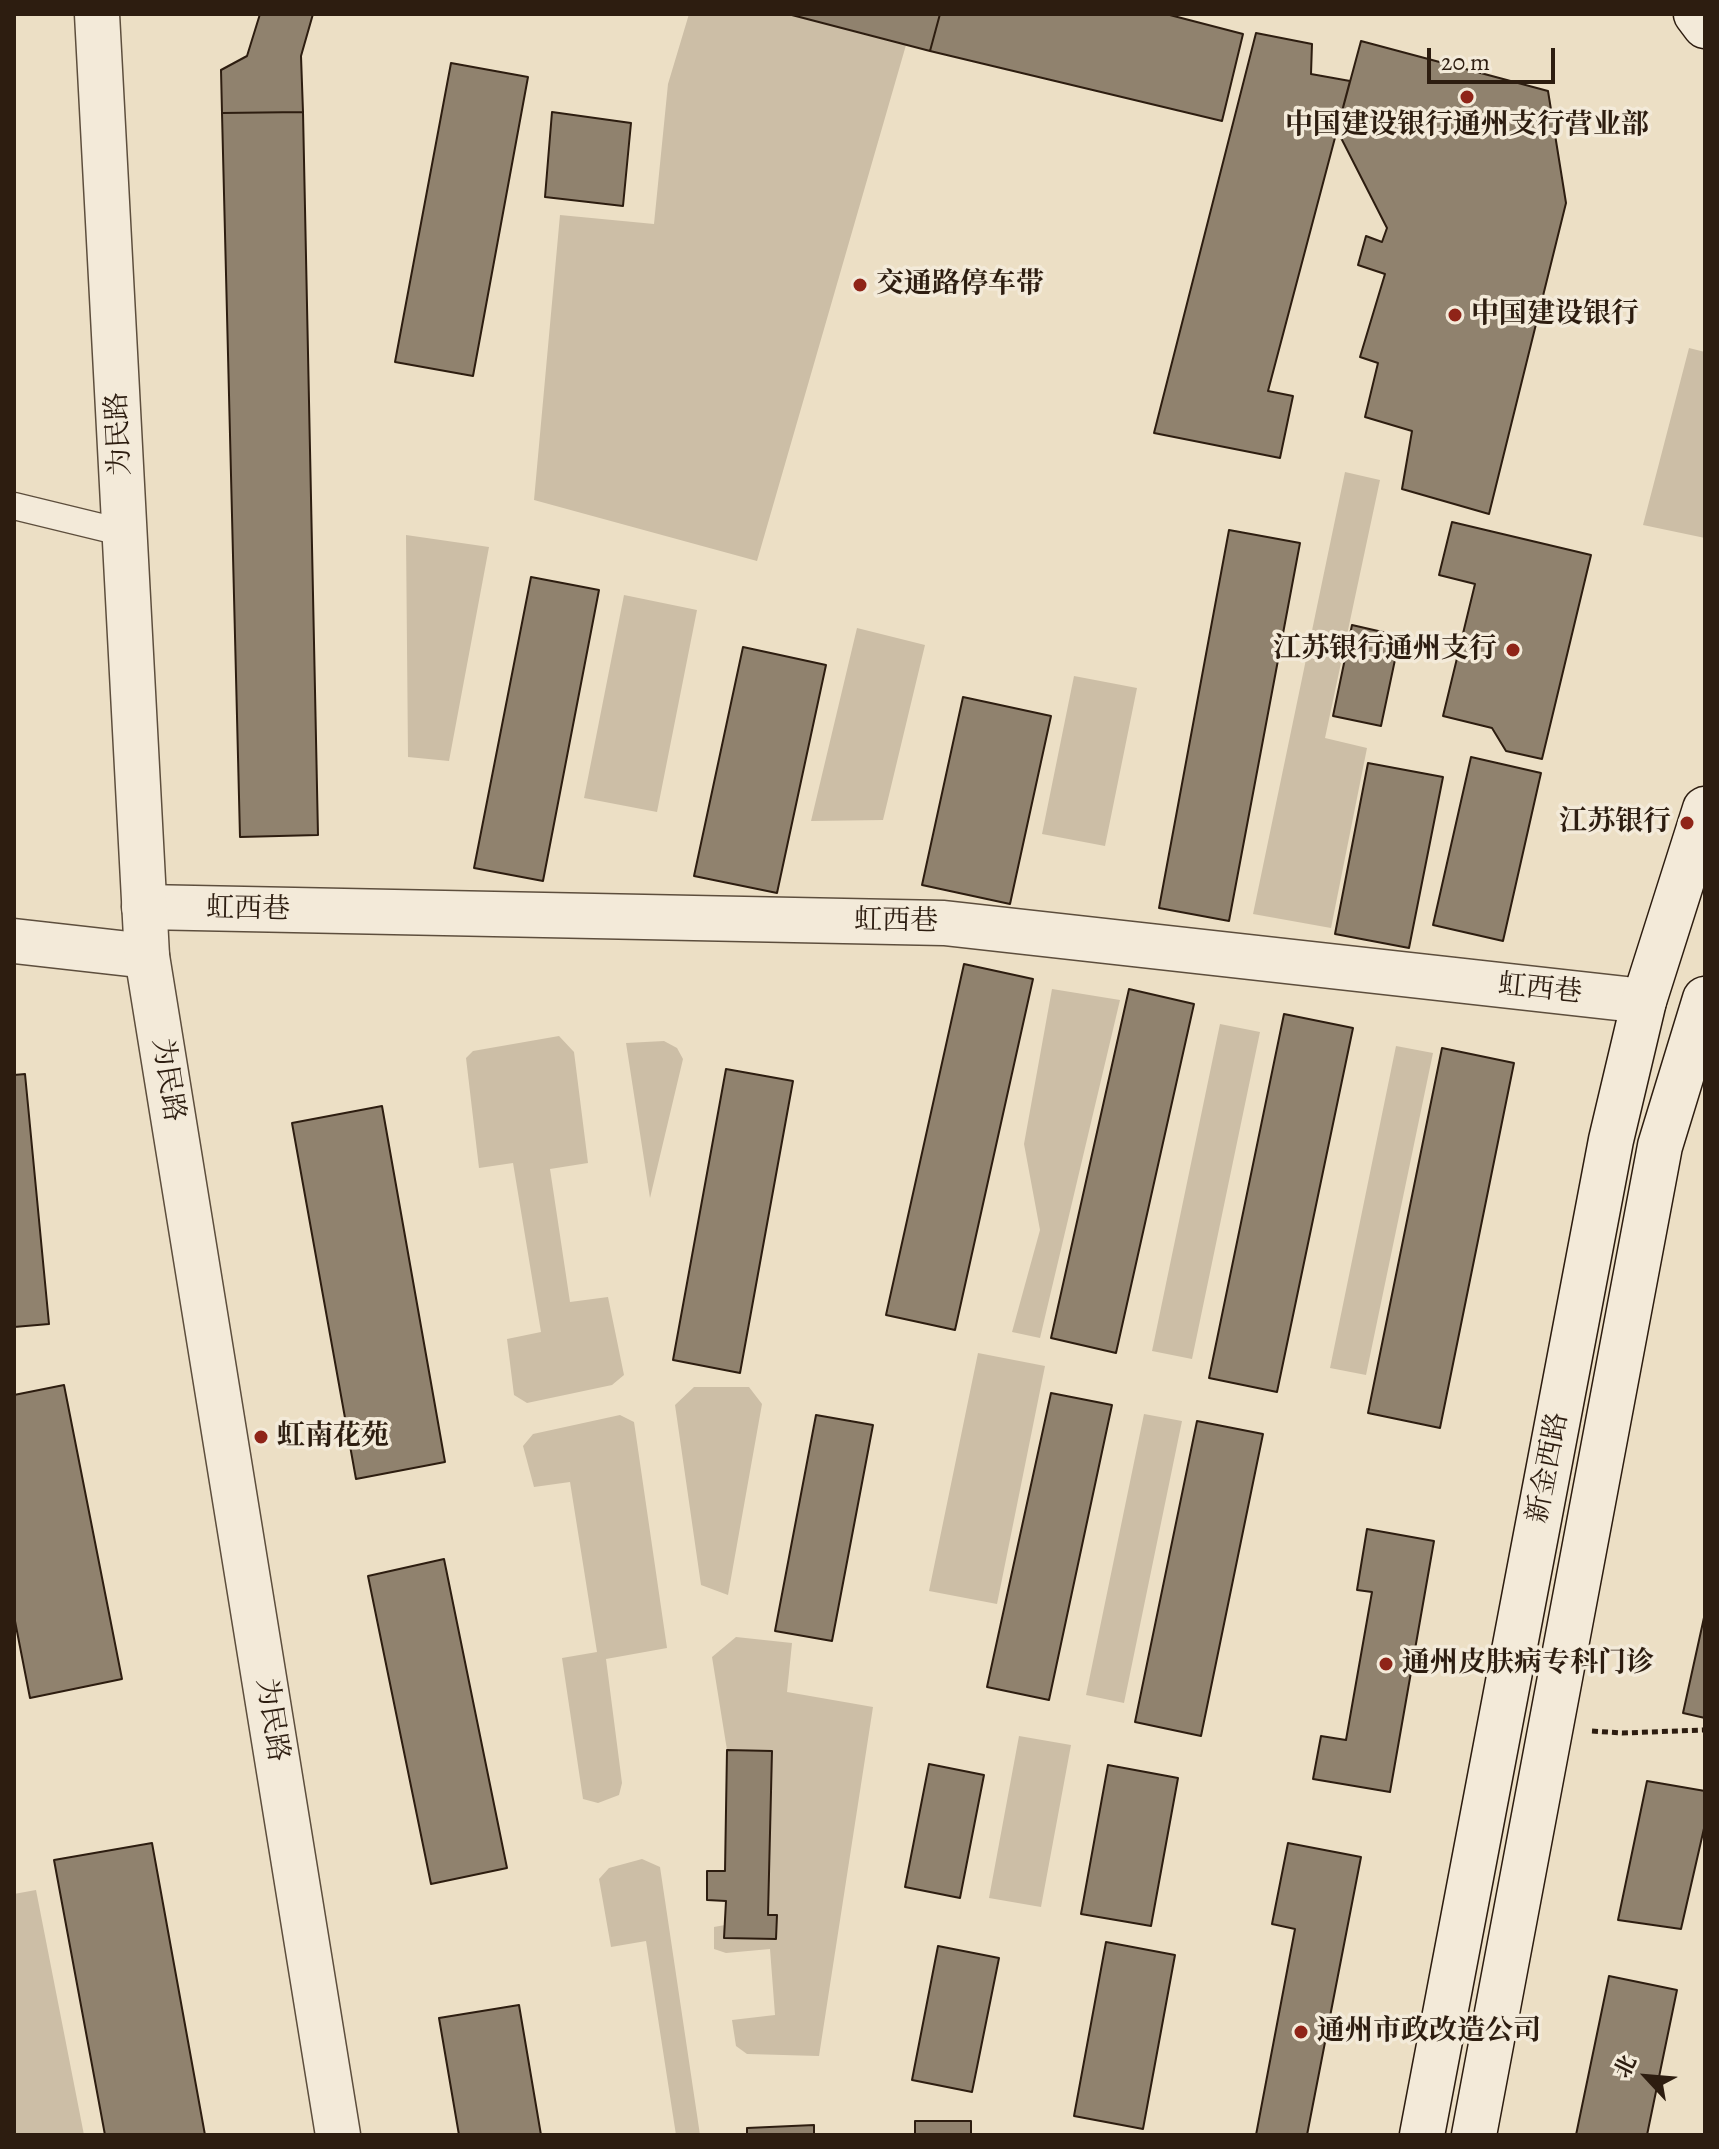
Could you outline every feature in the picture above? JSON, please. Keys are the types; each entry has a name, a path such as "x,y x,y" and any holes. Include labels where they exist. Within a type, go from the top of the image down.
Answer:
{"street":[{"name":"为民路","path":"97,14 147,956 338,2135"},
{"path":"1696,14 1705,26"},
{"name":"新金西路","path":"1422,2135 1611,1140 1644,1001 1705,809"},
{"name":"虹西巷","path":"144,907 944,923 1644,1001"},
{"path":"14,941 147,956"},
{"name":"新金西路","path":"1474,2135 1660,1146 1705,999"}],"lane":[{"path":"14,506 125,533"}],"path":[{"path":"1551,1727 1622,1733 1705,1730"}],"shaded area":[{"path":"689,14 788,14 906,45 757,561 534,500 560,215 654,224 668,84"},
{"path":"1689,348 1705,352 1705,538 1643,525"},
{"path":"1345,472 1380,480 1325,738 1367,748 1331,928 1253,914"},
{"path":"406,535 489,547 449,761 408,757"},
{"path":"624,595 697,610 657,812 584,798"},
{"path":"857,628 925,645 883,820 811,821"},
{"path":"1074,676 1137,688 1105,846 1042,834"},
{"path":"1052,989 1120,1000 1040,1338 1012,1332 1040,1230 1024,1144"},
{"path":"1220,1024 1260,1032 1192,1359 1152,1351"},
{"path":"559,1036 574,1052 588,1163 550,1169 570,1302 608,1297 624,1375 612,1385 527,1403 514,1395 507,1339 541,1332 513,1163 479,1168 466,1058 473,1051"},
{"path":"664,1041 677,1048 683,1059 650,1198 626,1043"},
{"path":"1396,1046 1433,1053 1366,1375 1330,1368"},
{"path":"978,1353 1045,1366 997,1604 929,1591"},
{"path":"694,1387 749,1387 762,1404 728,1595 701,1585 675,1405"},
{"path":"1144,1414 1182,1421 1124,1703 1086,1695"},
{"path":"620,1415 634,1422 667,1648 606,1659 622,1783 619,1795 598,1803 583,1799 562,1658 597,1652 570,1482 534,1487 523,1446 533,1434"},
{"path":"736,1637 792,1643 787,1692 873,1707 819,2056 747,2054 736,2046 732,2020 775,2015 770,1949 726,1953 714,1949 714,1927 725,1925 725,1938 776,1939 777,1915 768,1915 772,1751 727,1750 712,1657"},
{"path":"1019,1736 1071,1745 1041,1907 989,1898"},
{"path":"642,1859 660,1867 700,2135 676,2135 646,1941 611,1947 599,1879 609,1868"},
{"path":"36,1890 84,2135 14,2135 14,1894"}],"building":[{"path":"260,14 313,14 301,56 303,112 222,113 221,70 247,56"},
{"path":"788,14 940,14 930,51"},
{"path":"940,14 1166,14 1243,34 1222,121 930,51"},
{"path":"1256,33 1312,44 1311,74 1350,81 1268,391 1293,396 1280,458 1154,433"},
{"name":"中国建设银行","path":"1361,41 1548,91 1566,203 1489,514 1402,489 1412,431 1365,417 1378,363 1360,357 1385,274 1358,265 1366,236 1382,242 1387,228 1337,130"},
{"path":"451,63 528,77 473,376 395,362"},
{"path":"303,112 318,835 240,837 222,113"},
{"path":"552,112 631,123 623,206 545,197"},
{"name":"江苏银行通州支行","path":"1452,522 1591,555 1542,759 1506,751 1492,728 1443,716 1475,584 1439,575"},
{"path":"1229,530 1300,543 1229,921 1159,908"},
{"path":"531,577 599,590 543,881 474,868"},
{"path":"1352,625 1400,636 1381,726 1333,716"},
{"path":"743,647 826,665 777,893 694,876"},
{"path":"963,697 1051,716 1010,904 922,885"},
{"path":"1471,757 1541,773 1503,941 1433,925"},
{"path":"1368,763 1443,777 1409,948 1335,934"},
{"path":"964,964 1033,979 955,1330 886,1315"},
{"path":"1129,989 1194,1004 1116,1353 1051,1338"},
{"path":"1284,1014 1353,1028 1277,1392 1209,1378"},
{"path":"1442,1048 1514,1063 1440,1428 1368,1413"},
{"path":"726,1069 793,1081 740,1373 673,1360"},
{"path":"25,1074 49,1324 14,1327 14,1075"},
{"path":"382,1106 445,1462 356,1479 292,1123"},
{"path":"64,1385 122,1679 30,1698 14,1616 14,1395"},
{"path":"1051,1393 1112,1405 1049,1700 987,1687"},
{"path":"816,1415 873,1425 832,1641 775,1631"},
{"path":"1197,1421 1263,1434 1201,1736 1135,1722"},
{"name":"通州皮肤病专科门诊","path":"1367,1529 1434,1541 1390,1792 1313,1779 1321,1736 1346,1740 1372,1592 1357,1590"},
{"path":"444,1559 507,1868 431,1884 368,1576"},
{"path":"1705,1613 1705,1718 1683,1713"},
{"path":"727,1750 772,1751 768,1915 777,1915 776,1939 724,1938 726,1901 707,1900 707,1871 725,1871"},
{"path":"929,1764 984,1775 960,1898 905,1887"},
{"path":"1108,1765 1178,1778 1151,1926 1081,1914"},
{"path":"1647,1781 1705,1791 1705,1824 1681,1929 1618,1920"},
{"path":"152,1843 205,2135 105,2135 54,1860"},
{"name":"通州市政改造公司","path":"1288,1843 1361,1857 1307,2135 1256,2135 1295,1929 1272,1924"},
{"path":"1106,1942 1175,1955 1143,2129 1074,2116"},
{"path":"938,1946 999,1958 972,2092 912,2080"},
{"path":"1609,1976 1677,1990 1647,2135 1576,2135"},
{"path":"519,2005 541,2135 459,2135 439,2018"},
{"path":"915,2121 971,2121 971,2135 915,2135"},
{"path":"814,2125 814,2135 747,2135 747,2128"}],"place":[{"name":"中国建设银行通州支行营业部","path":"1467,97"},
{"name":"交通路停车带","path":"860,285"},
{"name":"中国建设银行","path":"1455,315"},
{"name":"江苏银行通州支行","path":"1513,650"},
{"name":"江苏银行","path":"1687,823"},
{"name":"虹南花苑","path":"261,1437"},
{"name":"通州皮肤病专科门诊","path":"1386,1664"},
{"name":"通州市政改造公司","path":"1301,2032"}]}
